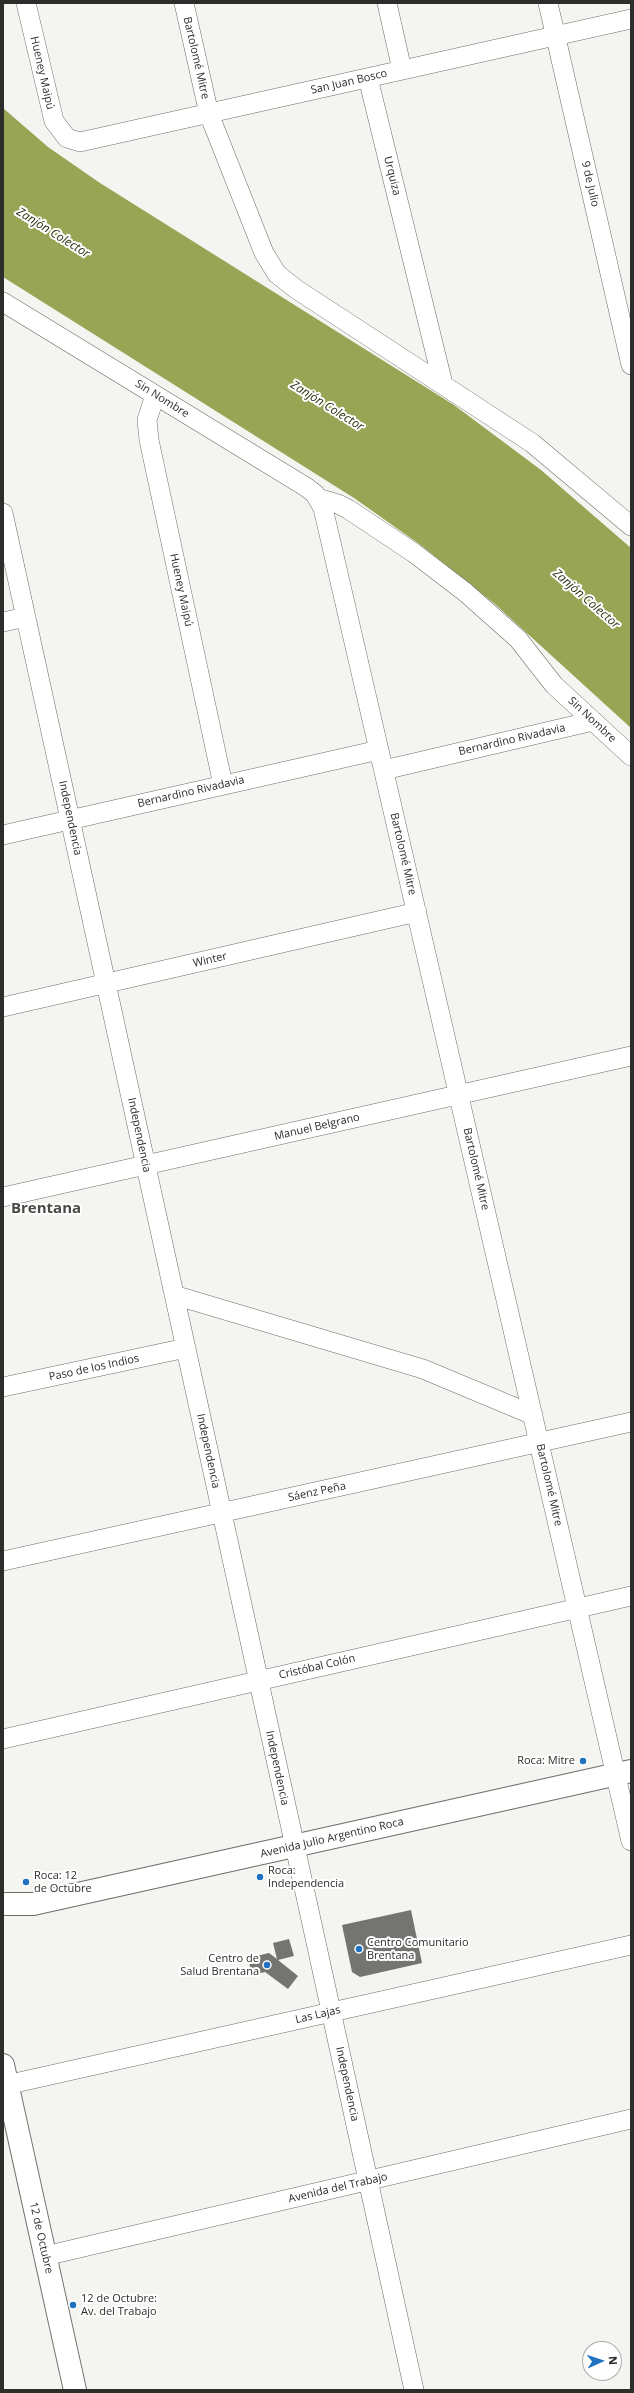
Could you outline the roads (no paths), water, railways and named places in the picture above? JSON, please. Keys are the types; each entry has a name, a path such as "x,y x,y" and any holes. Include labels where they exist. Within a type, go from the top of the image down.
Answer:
{"main road":[{"name":"Avenida Julio Argentino Roca","path":"3,1918 33,1904 623,1772"},
{"name":"Avenida Julio Argentino Roca","path":"3,1904 33,1904"},
{"name":"12 de Octubre","path":"4,2076 76,2390"}],"street":[{"name":"Hueney Maipú","path":"26,3 52,114 57,128 67,138"},
{"name":"Bartolomé Mitre","path":"184,3 209,114 264,253 277,274 296,289 532,443 631,526"},
{"path":"387,3 402,70"},
{"name":"9 de Julio","path":"548,3 629,345 631,365"},
{"name":"San Juan Bosco","path":"67,138 86,141 631,19"},
{"name":"Urquiza","path":"368,78 443,384"},
{"name":"Sin Nombre","path":"3,302 306,487 318,498 348,509 414,553 465,592 518,640 554,685 631,756"},
{"name":"Hueney Maipú","path":"155,395 147,420 149,440 223,785"},
{"name":"Bartolomé Mitre","path":"318,498 325,513 577,1608 623,1772 631,1841"},
{"name":"Independencia","path":"3,513 414,2390"},
{"path":"3,622 26,617"},
{"name":"Bernardino Rivadavia","path":"384,770 593,721"},
{"name":"Bernardino Rivadavia","path":"3,835 379,750"},
{"name":"Winter","path":"3,1007 417,912"},
{"name":"Manuel Belgrano","path":"3,1197 631,1056"},
{"path":"174,1295 424,1369 533,1415"},
{"name":"Paso de los Indios","path":"3,1387 186,1348"},
{"name":"Sáenz Peña","path":"3,1561 631,1422"},
{"name":"Cristóbal Colón","path":"3,1739 631,1596"},
{"name":"Las Lajas","path":"4,2076 331,2012 631,1945"},
{"name":"Avenida del Trabajo","path":"45,2256 631,2119"}],"water":[{"name":"Zanjón Colector","path":"3,108 48,147 100,183 454,405 541,470 631,548 631,728 496,605 422,546 354,498 3,277"}],"place":[{"name":"Roca: Mitre","path":"583,1761"},
{"name":"Roca: Independencia","path":"260,1877"},
{"name":"Roca: 12 de Octubre","path":"26,1882"},
{"name":"Centro Comunitario Brentana","path":"359,1949"},
{"name":"Centro de Salud Brentana","path":"267,1965"},
{"name":"12 de Octubre: Av. del Trabajo","path":"73,2305"}],"district":[{"name":"Brentana","path":"46,1209"}]}
